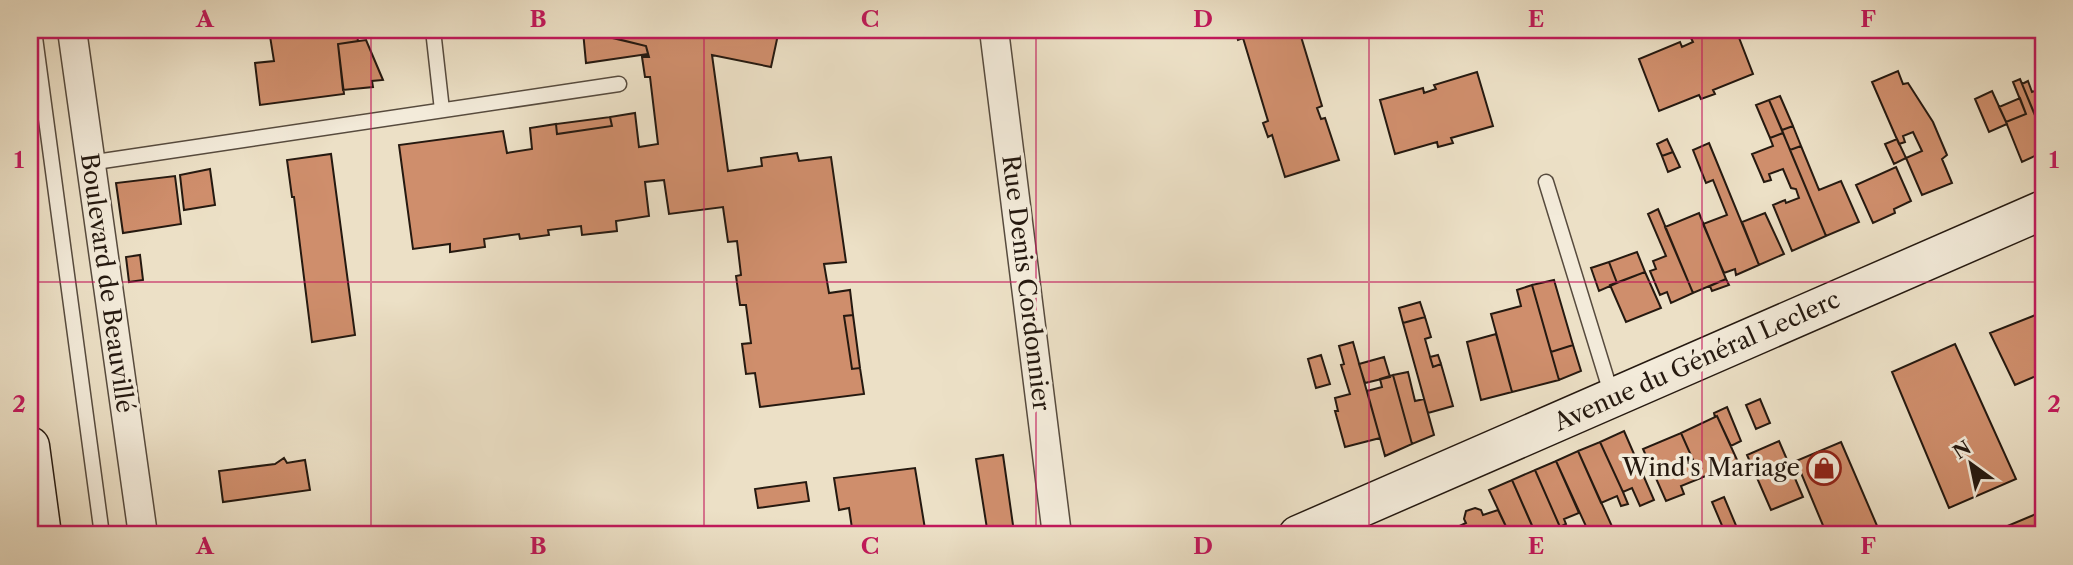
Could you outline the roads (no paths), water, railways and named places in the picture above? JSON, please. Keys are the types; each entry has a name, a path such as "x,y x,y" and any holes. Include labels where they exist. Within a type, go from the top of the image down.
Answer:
{"main road":[{"name":"Avenue du Général Leclerc","path":"1298,535 2043,210"},
{"path":"30,446 42,535"}],"street":[{"name":"Boulevard de Beauvillé","path":"72,30 143,535"},
{"name":"Rue Denis Cordonnier","path":"994,30 1058,535"}],"lane":[{"path":"34,30 102,535"},
{"path":"433,30 442,110"},
{"path":"89,163 619,84"},
{"path":"1546,182 1612,398"}],"place":[{"name":"Wind's Mariage","path":"1824,468"}]}
